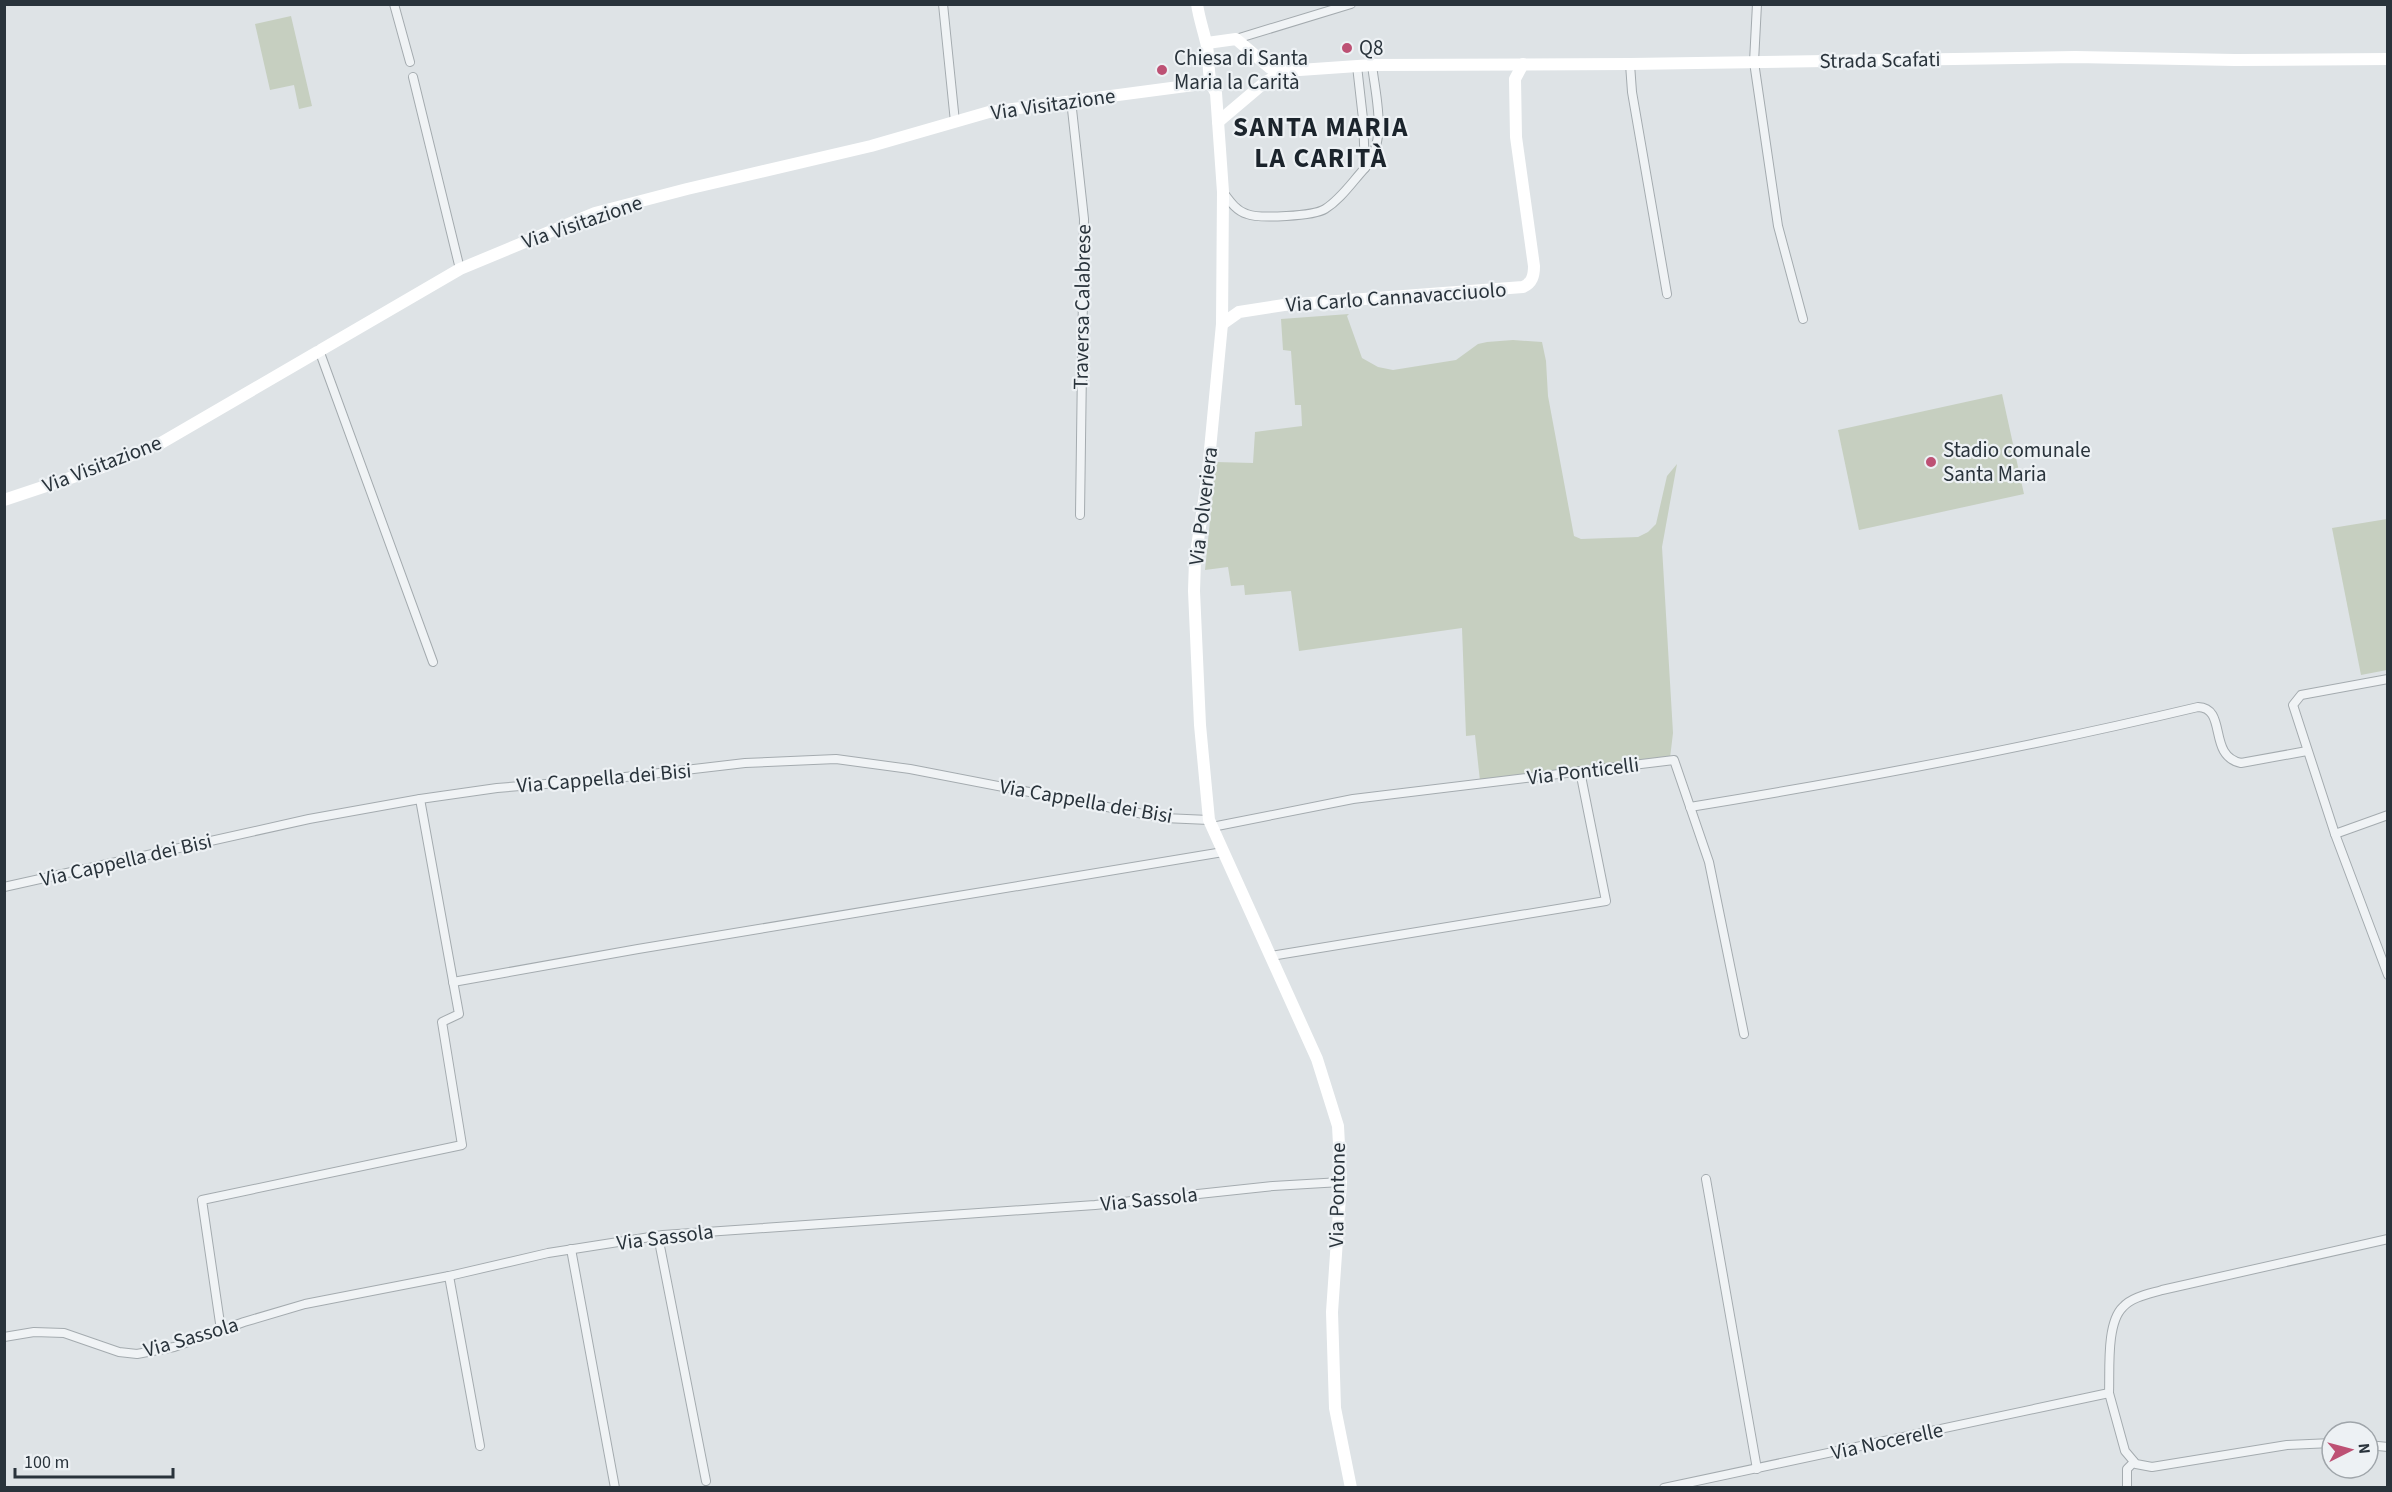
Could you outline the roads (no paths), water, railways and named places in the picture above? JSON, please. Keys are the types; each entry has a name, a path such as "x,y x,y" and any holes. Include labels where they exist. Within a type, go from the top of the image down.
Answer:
{"street":[{"path":"394,4 410,62"},
{"path":"943,4 955,122"},
{"path":"1197,4 1200,25 1207,43 1209,82 1216,93 1223,192 1235,207 1246,214 1260,216 1319,212 1334,202 1373,159 1379,139 1372,65"},
{"path":"1207,43 1236,39 1351,4"},
{"path":"1757,4 1754,62 1778,225 1803,318"},
{"path":"1236,39 1270,68 1285,71 1357,66 1365,168"},
{"name":"Strada Scafati","path":"1357,66 2075,57 2235,60 2388,59"},
{"name":"Via Carlo Cannavacciuolo","path":"1222,324 1239,312 1284,305 1523,287 1529,284 1534,274 1534,266 1516,126 1515,79 1523,64"},
{"path":"1630,64 1632,92 1667,294"},
{"path":"1218,122 1264,83 1285,71"},
{"path":"413,77 460,269"},
{"name":"Via Visitazione","path":"4,500 100,468 161,443 460,269 595,213 871,146 989,112 1209,82"},
{"name":"Traversa Calabrese","path":"1071,100 1084,219 1080,515"},
{"name":"Via Polveriera","path":"1210,823 1200,725 1194,591 1195,561 1207,481 1222,324 1223,192"},
{"path":"1223,300 1239,312"},
{"path":"319,350 433,662"},
{"path":"2388,679 2306,693 2298,697 2293,709 2335,834 2388,975"},
{"path":"1690,807 1925,766 2086,734 2198,707 2205,707 2212,712 2224,753 2230,761 2241,763 2307,751"},
{"name":"Via Cappella dei Bisi","path":"4,887 309,819 420,799 497,788 608,779 746,763 836,759 910,769 1164,818 1210,823"},
{"name":"Via Ponticelli","path":"1210,823 1353,799 1674,760 1709,861 1744,1034"},
{"path":"1270,956 1606,901 1580,771"},
{"path":"221,1330 202,1200 462,1145 442,1022 459,1014 420,799"},
{"path":"2335,834 2388,815"},
{"name":"Via Pontone","path":"1210,823 1317,1059 1338,1126 1341,1182 1332,1312 1335,1398 1343,1455 1351,1488"},
{"path":"453,982 1223,852"},
{"path":"1706,1179 1756,1469"},
{"name":"Via Sassola","path":"4,1337 34,1332 64,1333 119,1352 137,1354 174,1347 305,1304 571,1250 658,1236 1095,1205 1273,1186 1341,1182"},
{"path":"658,1236 706,1481"},
{"path":"2320,1444 2287,1445 2152,1467 2136,1464 2125,1451 2109,1393 2112,1329 2115,1318 2123,1306 2133,1300 2162,1290 2388,1239"},
{"path":"571,1250 615,1488"},
{"path":"449,1276 480,1446"},
{"name":"Via Nocerelle","path":"1664,1488 2109,1393"},
{"path":"2127,1488 2127,1469 2134,1461"}],"place":[{"name":"Q8","path":"1347,48"},
{"name":"Chiesa di Santa Maria la Carità","path":"1162,70"},
{"name":"Stadio comunale Santa Maria","path":"1931,462"}],"district":[{"name":"SANTA MARIA LA CARITÀ","path":"1321,142"}]}
